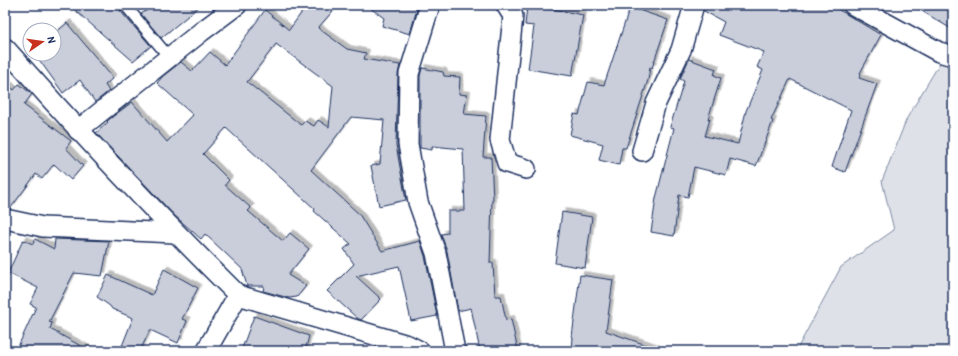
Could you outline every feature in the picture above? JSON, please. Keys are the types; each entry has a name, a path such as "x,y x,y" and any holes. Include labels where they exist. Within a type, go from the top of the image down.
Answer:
{"street":[{"path":"430,5 409,74 408,144 418,202 436,253 455,351"},
{"path":"506,5 513,16 500,140 507,163 526,169"},
{"path":"642,151 656,103 681,50 694,5"},
{"path":"78,130 231,7"},
{"path":"859,7 940,52 953,56"},
{"path":"5,48 78,130 175,233 238,295 408,345 420,351"},
{"path":"5,219 43,227 175,233"},
{"path":"206,351 238,295"}],"lane":[{"path":"125,5 169,57"}],"shaded area":[{"path":"941,61 953,65 953,351 796,351 841,267 894,230 882,181 907,118"}],"building":[{"path":"69,5 115,5 151,46 133,61"},
{"path":"155,5 201,5 161,38 141,14"},
{"path":"307,5 338,5 318,28 347,49 366,53 364,59 400,65 398,74 396,145 406,200 379,206 371,166 380,164 384,120 351,117 311,170 359,214 382,251 420,241 425,256 437,316 411,321 399,266 356,276 381,299 361,320 357,318 327,291 354,264 344,249 351,244 226,128 203,154 229,180 225,185 251,208 248,211 283,241 290,233 309,249 288,275 306,286 297,297 289,298 263,291 264,286 247,286 242,269 205,234 201,239 174,215 96,133 108,122 107,121 132,102 167,142 193,115 157,83 163,76 181,62 192,71 210,52 225,65 265,10 289,30","holes":["276,44 333,86 329,127 318,120 314,126 305,121 301,125 247,82"]},
{"path":"366,5 418,5 410,34 382,26 384,18"},
{"path":"705,5 831,5 881,35 860,73 859,78 877,84 845,172 832,167 851,110 790,79 771,120 773,121 756,166 730,159 726,175 694,167 688,197 679,195 674,236 651,232 656,198 674,128 670,127 684,81 680,79 689,59 716,69 714,75 721,78 708,119 710,119 705,136 738,144 746,111 763,70 757,67 764,52 719,35 724,22 704,11"},
{"path":"912,5 953,5 953,30"},
{"path":"527,6 583,15 572,76 528,69 534,26 525,25"},
{"path":"630,7 668,20 652,68 650,67 648,80 626,148 622,148 619,165 599,160 603,144 570,135 574,114 579,115 588,82 604,85"},
{"path":"67,23 113,78 105,85 109,91 95,102 80,80 63,93 41,62 62,62 62,27"},
{"path":"422,68 443,72 444,76 460,77 459,94 467,95 464,114 486,116 483,157 491,157 493,200 490,263 493,263 495,296 501,296 506,320 511,319 518,351 480,351 471,308 458,311 447,251 441,234 448,233 448,211 465,211 463,149 432,146 432,150 420,148 420,76"},
{"path":"5,83 14,90 19,84 32,94 24,105 71,141 66,148 83,166 71,180 54,164 42,179 36,174 10,209 5,208"},
{"path":"562,212 592,217 585,268 555,263"},
{"path":"35,239 54,249 55,239 109,241 102,276 74,273 49,322 52,323 50,329 90,351 16,351 36,307 30,304 38,288 8,273 23,240 33,244"},
{"path":"164,269 198,288 182,319 187,321 178,343 150,330 140,351 120,351 133,318 112,309 97,297 108,275 152,295"},
{"path":"580,275 613,280 606,331 655,348 655,351 572,351 572,337"},
{"path":"254,316 309,336 305,351 241,351"}]}
